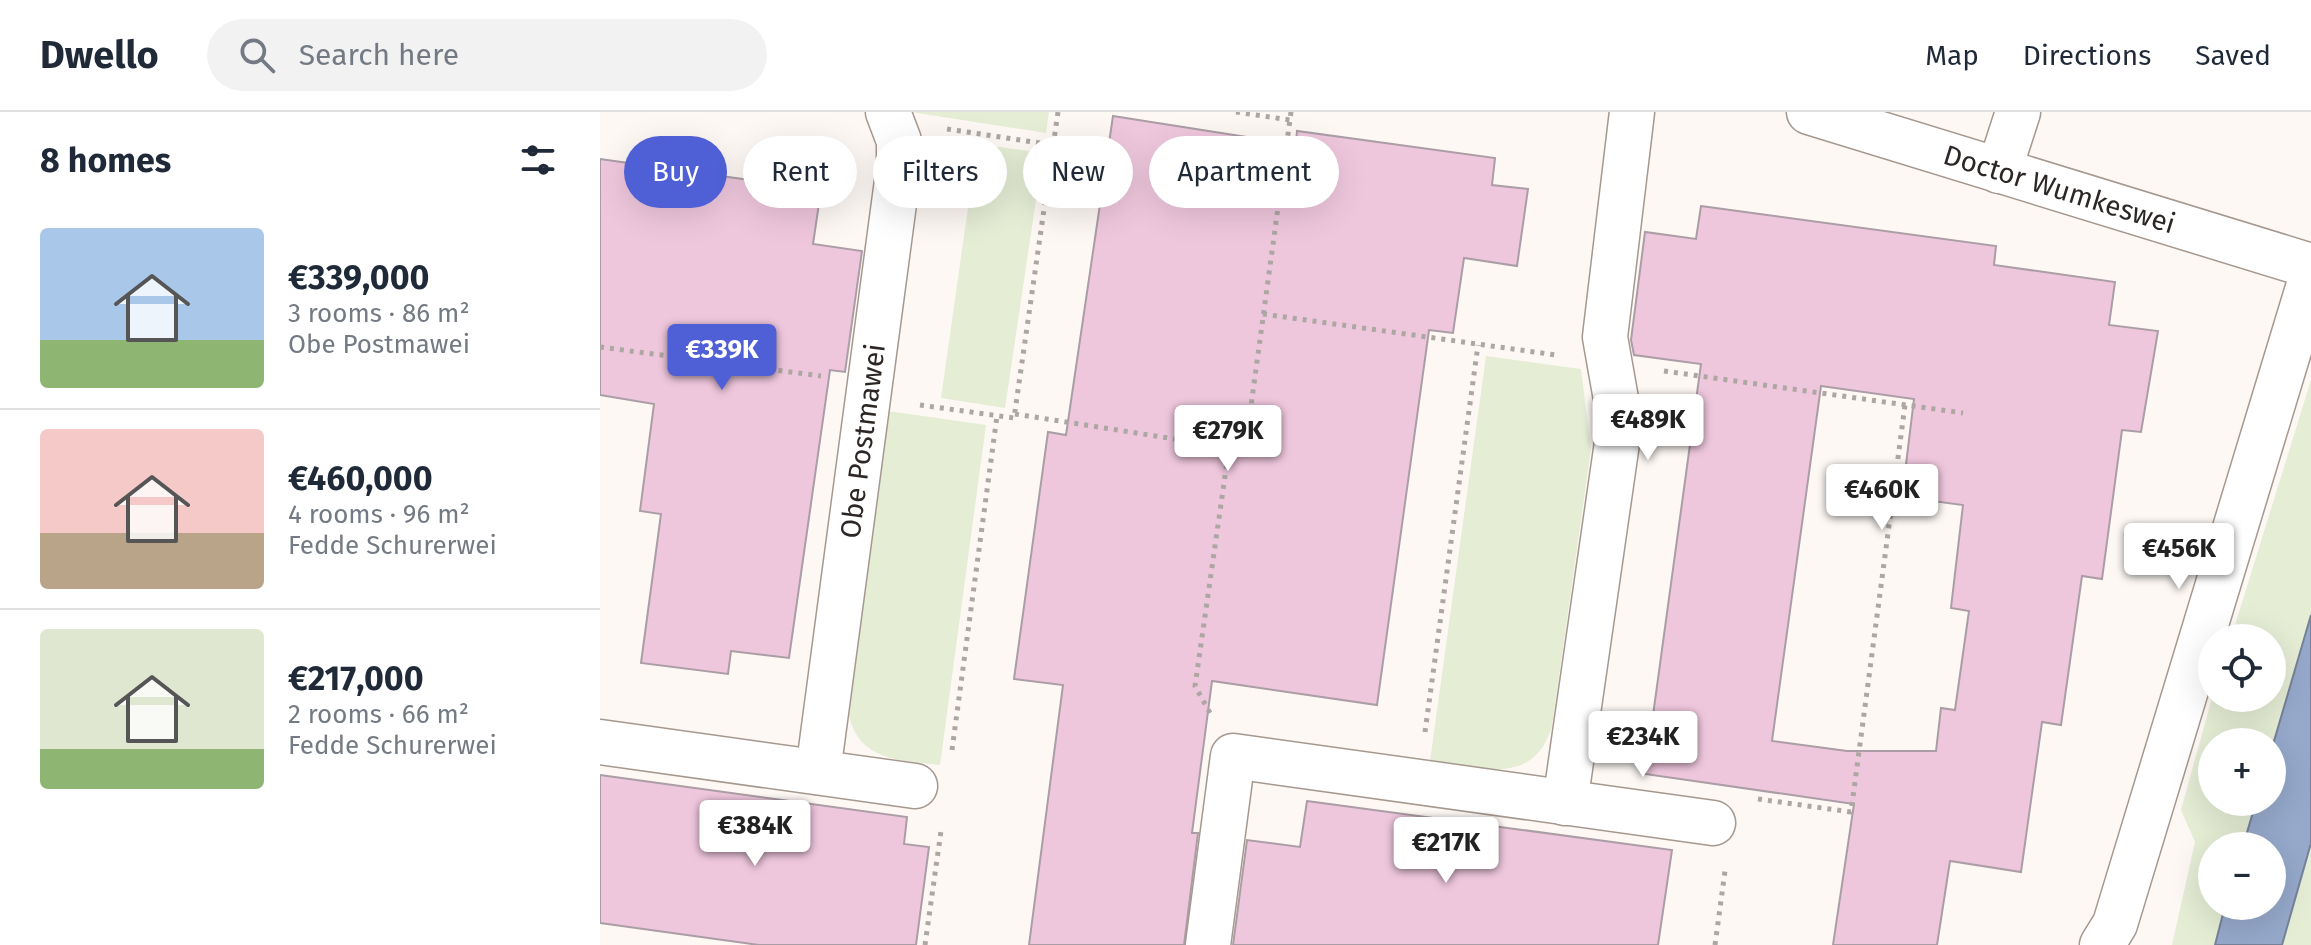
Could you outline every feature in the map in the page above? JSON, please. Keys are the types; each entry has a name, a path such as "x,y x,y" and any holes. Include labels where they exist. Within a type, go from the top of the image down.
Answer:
{"street":[{"path":"1565,803 1620,422 1605,337 1632,112"},
{"name":"Doctor Wumkeswei","path":"1809,112 2311,266"},
{"path":"1999,171 2018,112"},
{"name":"Obe Postmawei","path":"818,772 899,166 892,120"},
{"path":"2111,938 2311,278"},
{"path":"600,742 915,786"},
{"path":"1208,945 1233,756 1713,823"}],"path":[{"path":"1054,136 1058,112"},
{"path":"1236,112 1290,120"},
{"path":"1015,414 1175,436 1245,450 1291,112"},
{"path":"892,120 1023,141"},
{"path":"600,347 868,390 1014,418 1044,208"},
{"path":"1263,314 1478,345 1418,782"},
{"path":"1662,371 1963,413"},
{"path":"1750,798 1851,812 1905,405"},
{"path":"951,759 997,416"},
{"path":"1229,448 1195,686 1233,756"},
{"path":"925,945 942,821"}],"green space":[{"path":"911,112 1049,112 1046,133"},
{"path":"1007,148 1023,150 1023,208 1035,208 1005,408 941,398 968,208 1007,208"},
{"path":"1486,356 1581,369 1591,449 1552,726 1544,746 1532,758 1518,766 1502,769 1430,761"},
{"path":"2311,380 2311,615 2286,700 2286,624 2235,624"},
{"path":"888,411 986,425 940,765 895,759 870,749 860,740 848,711"},
{"path":"2208,712 2283,712 2278,728 2204,728"},
{"path":"2198,749 2198,816 2252,816 2247,832 2198,832 2198,920 2221,920 2215,945 2172,945 2195,842 2181,810"},
{"path":"2311,845 2311,945 2282,945"}],"water":[{"path":"2311,615 2311,843 2282,945 2215,945 2221,920 2286,920 2286,832 2247,832 2252,816 2286,816 2286,728 2278,728 2283,712 2286,712 2286,700"}],"building":[{"path":"1113,116 1240,136 1149,136 1149,208 1339,208 1339,137 1495,158 1492,185 1528,189 1517,266 1464,258 1453,333 1429,330 1377,705 1212,681 1192,833 1198,833 1184,945 1029,945 1063,685 1014,679 1048,432 1066,435 1099,208 1133,208 1133,136 1110,136"},
{"path":"1297,131 1334,136 1297,136"},
{"path":"600,159 624,162 624,208 727,208 727,177 743,179 743,208 818,208 813,244 862,251 845,372 830,370 789,658 731,651 728,674 641,663 661,514 640,511 654,404 600,395"},
{"path":"1701,206 1996,246 1994,265 2115,282 2109,325 2158,331 2141,432 2122,430 2102,579 2082,576 2061,725 2042,722 2021,872 1950,861 1937,945 1833,945 1854,804 1645,774 1701,364 1634,355 1631,340 1645,232 1696,239","holes":["1821,386 1914,399 1902,497 1963,505 1951,608 1969,611 1955,710 1941,708 1936,751 1847,751 1772,741"]},
{"path":"600,775 907,817 904,844 929,847 916,945 759,945 600,923"},
{"path":"1307,801 1672,850 1658,945 1233,945 1247,840 1300,847"}]}
